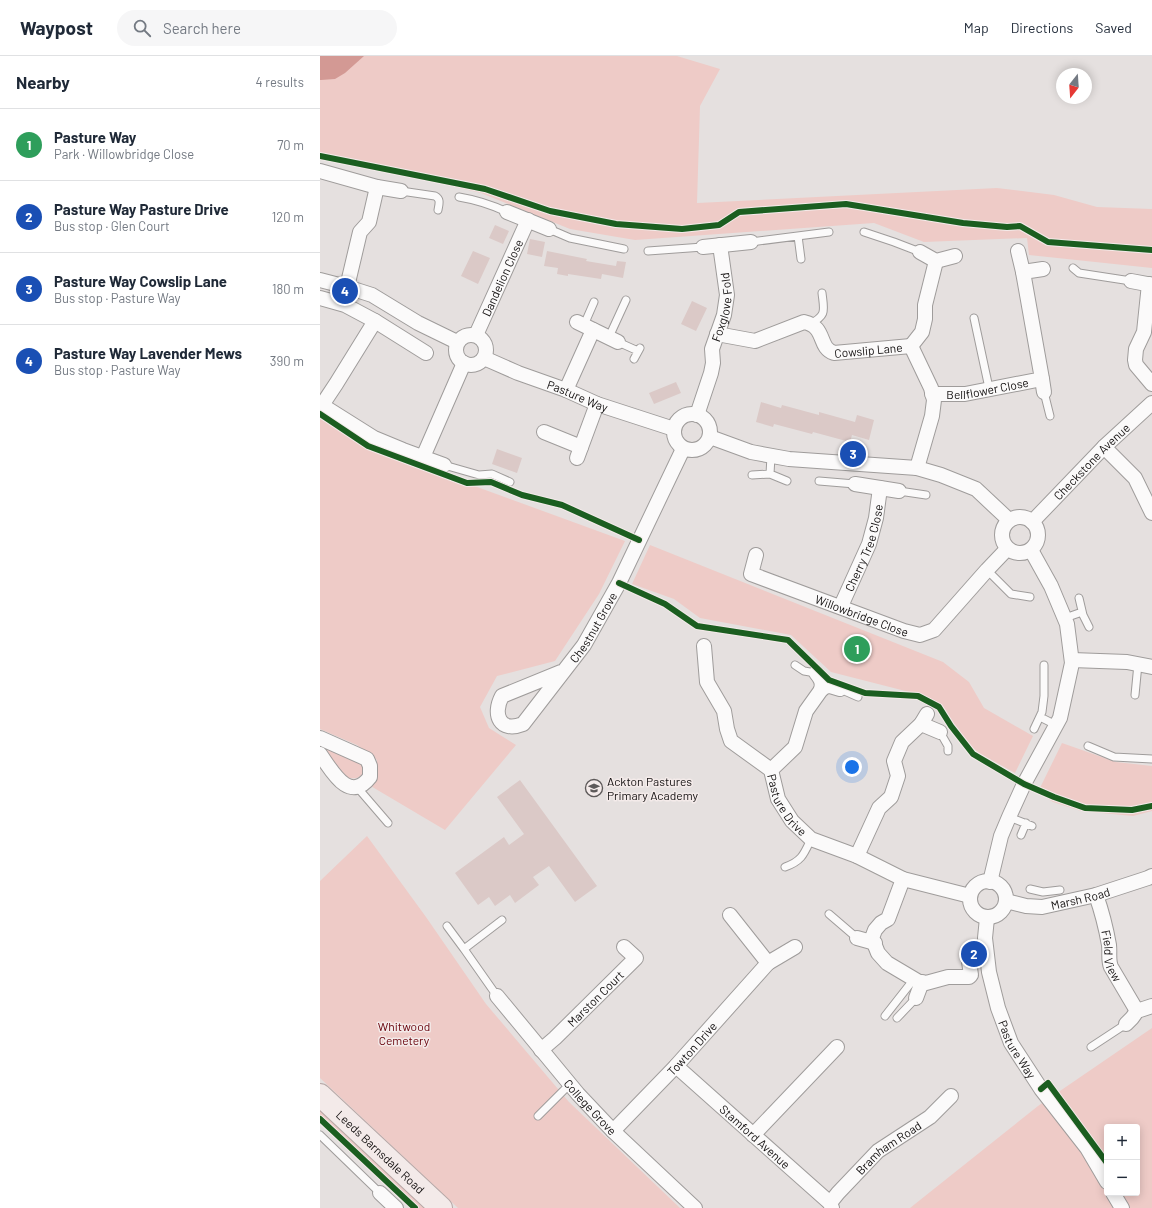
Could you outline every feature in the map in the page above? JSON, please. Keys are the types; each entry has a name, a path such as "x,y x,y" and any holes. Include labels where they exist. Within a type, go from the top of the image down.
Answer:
{"main road":[{"name":"Leeds Barnsdale Road","path":"320,1095 441,1208"}],"street":[{"path":"320,171 377,187 401,191"},
{"path":"347,287 360,232 369,222 377,187"},
{"path":"507,212 549,229"},
{"name":"Dandelion Close","path":"476,335 528,220"},
{"path":"703,247 751,242"},
{"name":"Foxglove Fold","path":"697,415 712,373 712,349 724,315 727,295 720,245"},
{"name":"Bellflower Close","path":"932,394 965,394 988,388 1043,385 1018,251"},
{"path":"920,252 936,262 955,256"},
{"path":"911,346 922,332 925,319 925,305 936,262"},
{"path":"1023,272 1043,270"},
{"path":"320,280 372,295 418,323 457,342"},
{"path":"1131,281 1151,284 1144,332 1136,349 1135,360 1136,365 1152,384"},
{"path":"320,298 345,305 375,321 426,353"},
{"path":"375,321 336,384 321,404 374,438 444,465"},
{"path":"717,334 755,342 804,322 810,324"},
{"name":"Cowslip Lane","path":"810,324 819,330 824,346 829,352 834,353 911,346 934,400 932,416 917,468"},
{"path":"566,390 585,325 614,339"},
{"path":"476,335 486,346 484,358 480,362 473,365 468,365 460,361 455,352 457,342 463,336 476,335"},
{"name":"Pasture Way","path":"484,358 518,374 566,390 597,404 674,429"},
{"path":"423,457 464,363"},
{"name":"Checkstone Avenue","path":"1032,522 1104,447 1152,403"},
{"path":"544,432 579,452 597,404"},
{"path":"691,414 697,415 706,420 709,426 710,437 708,442 700,449 694,451 683,449 675,440 674,429 675,424 679,419 691,414"},
{"path":"710,437 751,452 790,459 917,468 941,475 976,490 1009,520"},
{"path":"1104,447 1135,478 1152,513"},
{"name":"Chestnut Grove","path":"562,672 502,696 498,710 498,718 501,723 510,726 523,724 584,645 619,582 683,449"},
{"name":"Cherry Tree Close","path":"855,484 899,491"},
{"name":"Cherry Tree Close","path":"841,606 869,544 876,518 880,488"},
{"path":"1021,517 1027,518 1032,522 1038,531 1038,536 1034,547 1021,554 1016,554 1007,549 1002,540 1001,534 1002,529 1009,520 1021,517"},
{"name":"Willowbridge Close","path":"756,555 752,574 841,606 904,631 920,635 934,630 1007,549"},
{"path":"990,882 1001,836 1009,816 1024,784 1060,718 1072,663 1065,618 1051,586 1030,550"},
{"name":"Pasture Drive","path":"704,646 707,682 724,711 726,729 731,741 771,770 778,799 792,821 811,839 857,856 903,879 970,896"},
{"path":"1072,660 1117,661 1152,667"},
{"path":"816,673 822,683 821,690"},
{"path":"771,770 795,748 806,711 821,690 830,686 840,689"},
{"path":"857,856 879,808 891,797 898,776 894,761 902,742 924,719 940,732"},
{"path":"320,738 367,759 370,766 370,777 363,784 356,787 346,786 340,782 320,754"},
{"name":"Marsh Road","path":"1006,902 1026,906 1042,907 1096,895 1152,876"},
{"path":"903,879 888,919 874,930 872,938 878,952 887,963 918,981 926,983 948,977 969,977 971,975 968,955"},
{"path":"983,882 990,882 996,883 1001,887 1005,895 1006,902 999,914 987,918 978,915 973,910 970,903 970,896 977,885 983,882"},
{"name":"Field View","path":"1096,895 1103,915 1109,946 1109,962 1137,1011"},
{"path":"730,913 768,963"},
{"name":"Pasture Way","path":"987,918 985,938 989,972 998,1008 1012,1042 1041,1089 1087,1148 1104,1177"},
{"path":"857,938 874,943"},
{"name":"Marston Court","path":"541,1050 636,958 624,947"},
{"name":"Towton Drive","path":"613,1131 676,1066 768,963 794,948"},
{"path":"916,998 918,981"},
{"name":"College Grove","path":"497,996 570,1084 613,1131 695,1208"},
{"path":"1126,1024 1137,1011 1152,1006"},
{"path":"753,1135 839,1046"},
{"name":"Stamford Avenue","path":"676,1066 831,1206"},
{"name":"Bramham Road","path":"831,1206 838,1193 878,1151 930,1117 952,1095"},
{"path":"380,1193 393,1207"},
{"path":"1115,1196 1122,1208"}],"lane":[{"path":"401,191 439,197 440,200 438,210"},
{"path":"459,197 489,204 507,212"},
{"path":"549,229 570,238 624,249"},
{"path":"751,242 829,232"},
{"path":"864,232 920,252"},
{"path":"798,236 801,259"},
{"path":"648,251 703,247"},
{"path":"1073,268 1079,273 1131,281"},
{"path":"810,324 822,315 824,310 822,293"},
{"path":"626,300 614,339 639,349 634,359"},
{"path":"585,325 594,302"},
{"path":"974,318 988,388"},
{"path":"1043,385 1050,416"},
{"path":"770,474 771,456"},
{"path":"444,465 479,475 492,474 510,482"},
{"path":"752,475 770,474 787,481"},
{"path":"819,481 855,484"},
{"path":"899,491 926,495"},
{"path":"987,570 1010,594 1030,597"},
{"path":"1079,598 1082,612 1089,627"},
{"path":"1065,618 1082,612"},
{"path":"1135,695 1138,664"},
{"path":"795,665 804,671 816,673"},
{"path":"1034,729 1042,712 1044,696 1044,665"},
{"path":"840,689 858,697"},
{"path":"1040,717 1056,725"},
{"path":"940,732 948,746 948,750"},
{"path":"1088,746 1114,756 1152,759"},
{"path":"356,787 388,823"},
{"path":"1009,816 1029,825 1022,835"},
{"path":"785,867 797,866 811,839"},
{"path":"1030,889 1043,892 1060,890"},
{"path":"1042,907 1043,892"},
{"path":"829,914 857,938"},
{"path":"464,949 502,920"},
{"path":"447,926 497,996"},
{"path":"885,1016 918,981"},
{"path":"897,1018 916,998"},
{"path":"1091,1047 1126,1024"},
{"path":"538,1116 570,1084"},
{"path":"320,1135 380,1193"}],"green space":[{"path":"320,56 677,56 720,69 700,106 697,203 997,188 1054,195 1097,207 1152,209 1152,268 1029,255 1027,238 924,242 874,223 635,240 570,229 481,193 320,156"},
{"path":"320,415 387,454 625,541 599,594 555,661 497,676 480,707 489,728 516,745 445,830 369,785 377,774 377,760 357,745 320,729"},
{"path":"650,545 943,662 969,682 984,708 1033,736 1015,773 979,753 950,728 925,696 831,672 791,635 700,618 674,599 632,584"},
{"path":"1062,743 1116,762 1152,766 1152,811 1133,816 1081,811 1053,802 1038,792"},
{"path":"320,745 364,765 364,772 358,777 345,778"},
{"name":"Whitwood Cemetery","path":"367,836 426,917 486,1004 569,1102 680,1208 458,1208 320,1078 320,881"},
{"path":"1152,1028 1152,1208 910,1208 1038,1106"},
{"path":"320,1105 431,1208 415,1208 320,1119"}],"shaded area":[{"path":"320,56 364,56 345,73 335,79 320,80"}],"building":[{"path":"495,225 509,231 503,244 489,238"},
{"path":"530,239 545,242 542,257 527,254"},
{"path":"473,251 490,258 478,284 461,276"},
{"path":"547,251 587,259 586,261 616,266 617,261 626,262 623,278 602,274 601,279 568,274 568,276 557,274 558,268 544,266"},
{"path":"692,301 707,308 696,331 681,324"},
{"path":"676,382 681,393 654,404 649,393"},
{"path":"761,402 781,408 782,405 819,415 819,412 855,422 857,415 874,420 869,440 852,435 850,442 813,432 812,434 774,424 773,427 756,422"},
{"path":"497,449 522,458 517,473 492,464"},
{"path":"520,780 597,886 575,902 549,866 533,877 539,885 515,903 510,895 495,906 489,897 478,905 455,873 504,837 509,845 524,834 497,797"}],"cycle path":[{"path":"320,156 485,189 550,211 616,224 682,229 719,225 739,212 846,204 963,223 1007,227 1020,226 1048,242 1152,250"},
{"path":"320,414 368,446 467,483 491,482 522,495 562,505 639,540"},
{"path":"619,583 665,604 697,626 788,640 829,680 865,693 918,696 939,707 951,726 973,754 1024,784 1054,797 1085,808 1132,810 1152,806"},
{"path":"1041,1089 1048,1083 1105,1160"},
{"path":"320,1119 415,1208"}],"place":[{"name":"Pasture Way Lavender Mews","path":"345,291"},
{"name":"Pasture Way Cowslip Lane","path":"853,454"},
{"name":"Pasture Way","path":"857,649"},
{"name":"Ackton Pastures Primary Academy","path":"594,788"},
{"name":"Pasture Way Pasture Drive","path":"974,954"}]}
